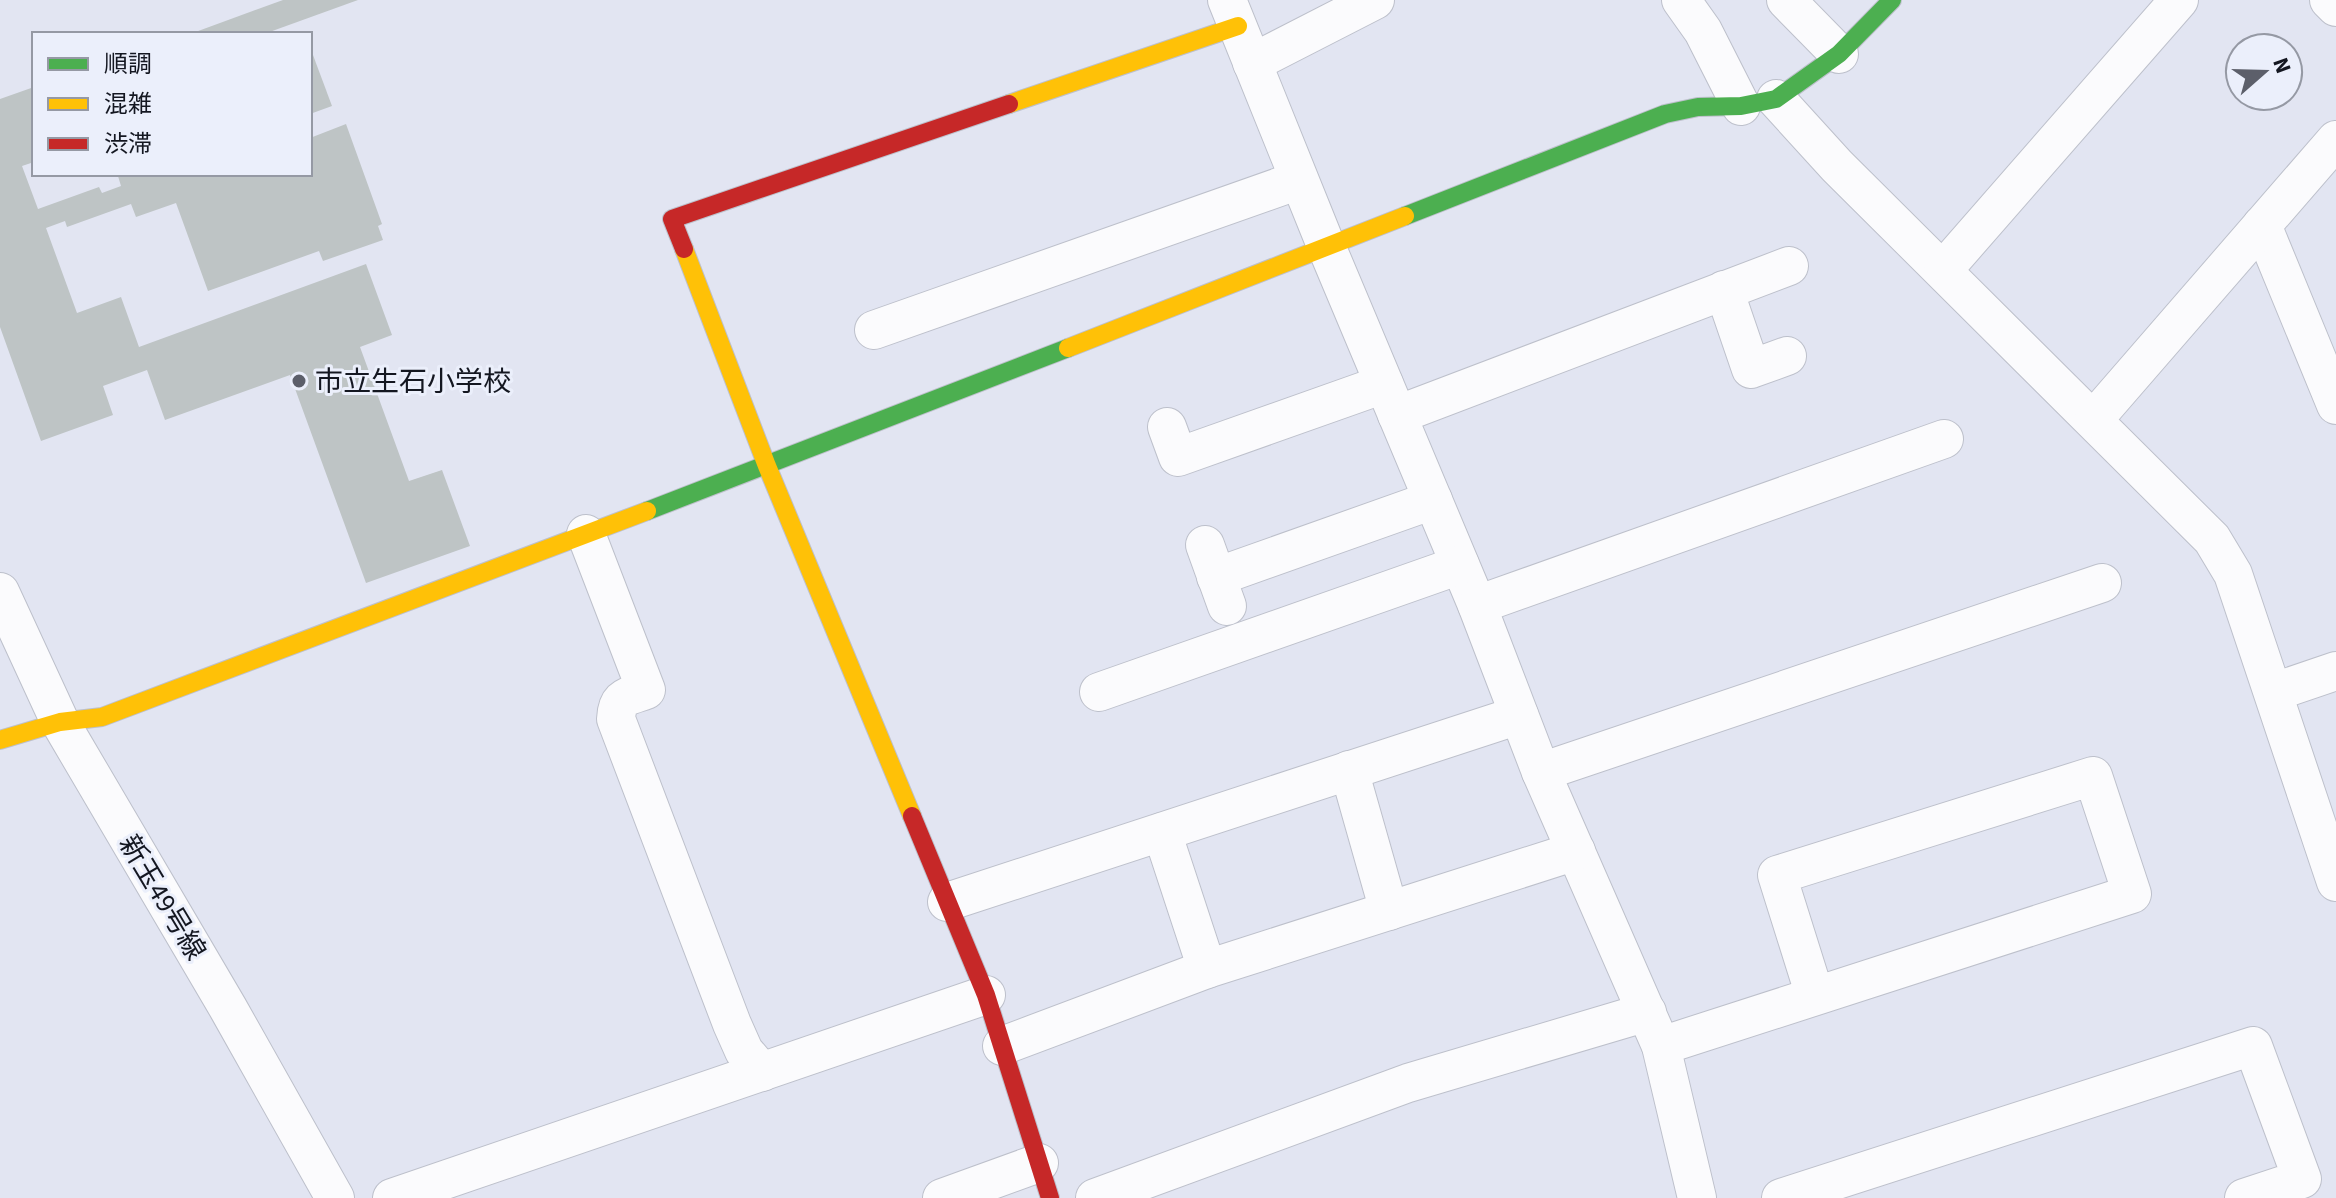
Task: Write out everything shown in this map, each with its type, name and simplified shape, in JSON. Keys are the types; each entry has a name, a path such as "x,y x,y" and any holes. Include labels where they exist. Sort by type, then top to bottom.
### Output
{"street":[{"path":"1252,63 1375,0"},
{"path":"1681,0 1758,102 1837,166 2212,539 2233,574 2336,882"},
{"path":"1786,0 1839,54"},
{"path":"0,740 60,722 102,717 767,466 1665,114 1698,107 1758,102 1839,54 1892,0"},
{"path":"1943,270 2179,0"},
{"path":"2329,0 2336,7"},
{"path":"942,1198 1044,1180 986,995 767,466 672,219 1232,13 1477,605 1541,772 1654,1029 1697,1198"},
{"path":"2094,419 2336,140"},
{"path":"874,330 1299,180"},
{"path":"2262,225 2336,405"},
{"path":"1167,427 1178,457 1390,400 1789,266"},
{"path":"1724,290 1751,369 1787,356"},
{"path":"1477,605 1944,439"},
{"path":"1216,576 1433,500"},
{"path":"586,534 646,690 623,698 617,706 616,719 684,851 732,1024 744,1051 762,1072"},
{"path":"1099,692 1460,565"},
{"path":"1541,772 2102,583"},
{"name":"新玉49号線","path":"0,592 60,722 335,1198"},
{"path":"2274,692 2336,671"},
{"path":"947,902 1519,715"},
{"path":"1349,770 1389,911"},
{"path":"1095,1198 1408,1083 1815,996 2132,894 2093,776 1777,875 1815,996"},
{"path":"1162,832 1207,969"},
{"path":"1002,1046 1207,969 1576,851"},
{"path":"392,1198 986,995"},
{"path":"1781,1198 2253,1046 2302,1179 2244,1198"}],"building":[{"path":"283,0 358,0 270,32 195,32"},
{"path":"312,52 332,106 312,113"},
{"path":"32,88 32,163 22,166 38,209 99,187 102,193 121,186 118,176 312,176 312,137 346,124 382,224 378,226 383,240 323,261 319,251 208,291 176,203 136,217 131,204 67,227 65,221 46,228 77,313 121,297 139,347 366,264 392,335 360,347 409,481 442,470 470,546 366,583 290,375 165,420 147,370 103,386 113,415 41,441 0,327 0,99"}],"traffic: fast":[{"path":"1405,216 1665,114 1698,107 1741,106 1776,99 1839,54 1892,0"},
{"path":"647,511 1068,348"}],"traffic: slow":[{"path":"1009,104 1238,26"},
{"path":"1068,348 1405,216"},
{"path":"684,249 767,466 912,816"},
{"path":"0,740 60,722 102,717 647,511"}],"traffic: jam":[{"path":"684,249 672,219 1009,104"},
{"path":"912,816 986,995 1050,1198"}],"place":[{"name":"市立生石小学校","path":"299,381"}]}
